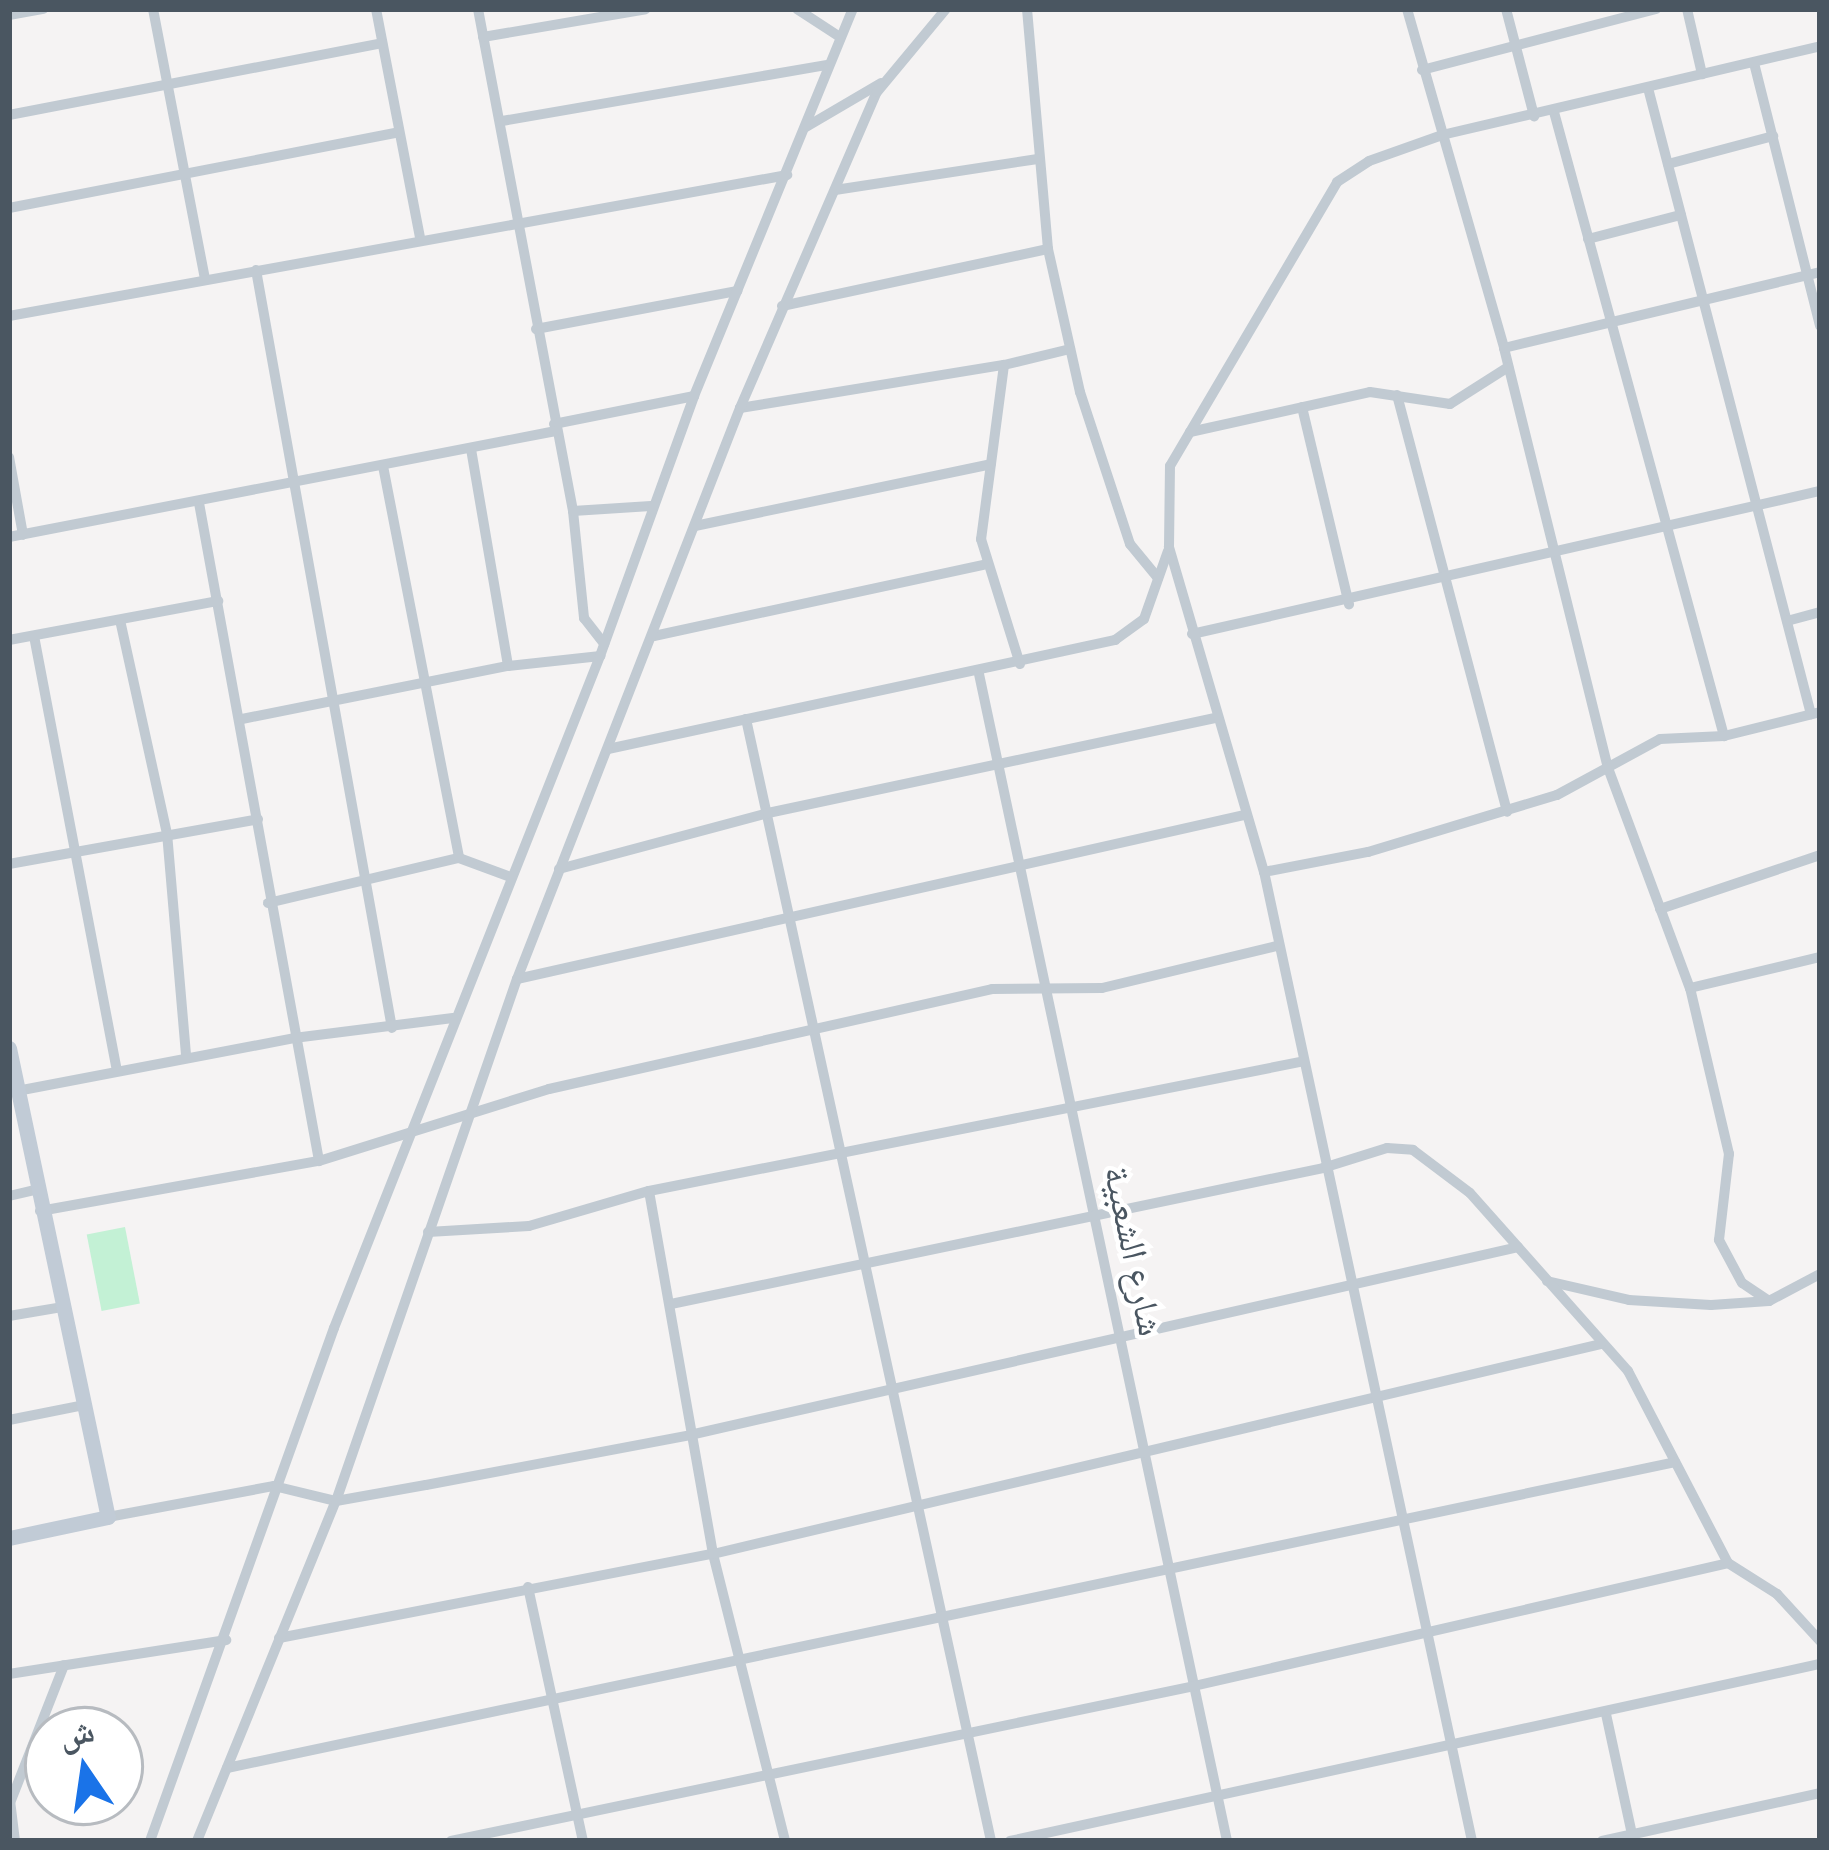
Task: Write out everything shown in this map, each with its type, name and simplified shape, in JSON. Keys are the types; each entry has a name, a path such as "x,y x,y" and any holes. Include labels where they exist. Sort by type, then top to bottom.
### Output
{"street":[{"path":"9,15 43,9"},
{"path":"153,9 206,280"},
{"path":"376,9 419,237"},
{"path":"478,9 502,121 514,224 573,511 584,618 602,650"},
{"path":"484,38 646,9"},
{"path":"797,9 840,37"},
{"path":"150,1841 226,1640 274,1486 453,1018 602,650 694,396 853,9"},
{"path":"197,1841 336,1502 517,980 740,408 885,81 946,9"},
{"path":"1027,9 1048,249 1070,349 1130,544 1158,578"},
{"path":"1407,9 1504,348 1608,768 1690,988 1729,1154 1719,1240 1742,1283 1769,1301"},
{"path":"1506,9 1534,116"},
{"path":"1422,70 1514,42 1656,9"},
{"path":"1687,9 1702,74"},
{"path":"9,115 382,43"},
{"path":"1472,1841 1300,1062 1264,872 1215,718 1169,547 1170,466 1337,182 1369,161 1442,135 1820,46"},
{"path":"1754,63 1814,274 1820,326"},
{"path":"502,121 827,65"},
{"path":"806,127 885,81"},
{"path":"1264,872 1507,812 1608,768 1660,739 1724,736 1816,713 1787,621 1648,88"},
{"path":"1554,112 1724,736"},
{"path":"9,208 399,132"},
{"path":"1668,164 1773,136"},
{"path":"835,190 1038,160"},
{"path":"9,316 419,237 787,175"},
{"path":"1588,239 1681,215"},
{"path":"782,306 1048,249"},
{"path":"256,270 392,1028"},
{"path":"1504,348 1814,274"},
{"path":"536,329 737,291"},
{"path":"740,408 1004,365 1070,349"},
{"path":"1004,365 983,565 1019,664"},
{"path":"1190,432 1370,392 1450,404 1508,368"},
{"path":"1396,395 1451,581 1507,812"},
{"path":"9,537 471,449 694,396"},
{"path":"1302,407 1348,604"},
{"path":"471,449 508,666"},
{"path":"9,457 23,535"},
{"path":"695,526 991,464"},
{"path":"383,466 459,857"},
{"path":"1192,634 1554,558 1820,491"},
{"path":"199,503 242,719 268,903 319,1161"},
{"path":"573,511 651,506"},
{"path":"608,749 979,674 1136,627 1169,547"},
{"path":"654,637 983,565"},
{"path":"9,640 218,602"},
{"path":"1787,621 1820,612"},
{"path":"120,620 167,833 186,1056"},
{"path":"34,636 71,854 117,1070"},
{"path":"242,719 602,650"},
{"name":"شارع الشعبية","path":"979,674 1227,1841"},
{"path":"559,869 768,813 1215,718"},
{"path":"746,719 991,1841"},
{"path":"517,980 790,912 1244,815"},
{"path":"9,864 258,819"},
{"path":"1660,909 1820,855"},
{"path":"268,903 459,857 508,875"},
{"path":"40,1210 319,1161 412,1126 470,1111 992,989 1102,988 1277,946"},
{"path":"1690,988 1820,957"},
{"path":"14,1082 453,1018"},
{"path":"9,1048 108,1517"},
{"path":"428,1232 529,1226 649,1191 1300,1062"},
{"path":"671,1304 1323,1168 1387,1148 1413,1150 1470,1193 1655,1414 1728,1563 1777,1594 1820,1641"},
{"path":"9,1196 36,1190"},
{"path":"649,1191 713,1554 743,1656 785,1841"},
{"path":"9,1538 274,1486 336,1502 690,1435 890,1384 1518,1247"},
{"path":"1544,1280 1629,1300 1769,1301 1820,1274"},
{"path":"9,1316 63,1306"},
{"path":"279,1638 713,1554 916,1502 1375,1403 1601,1344"},
{"path":"9,1420 84,1406"},
{"path":"227,1768 1675,1462"},
{"path":"451,1841 1194,1686 1728,1563"},
{"path":"528,1587 583,1841"},
{"path":"9,1674 226,1640"},
{"path":"1010,1841 1820,1664"},
{"path":"15,1841 10,1803 64,1665"},
{"path":"1606,1714 1633,1838"},
{"path":"1602,1841 1633,1838 1820,1792"}],"green space":[{"path":"125,1227 140,1304 102,1311 87,1234"}]}
